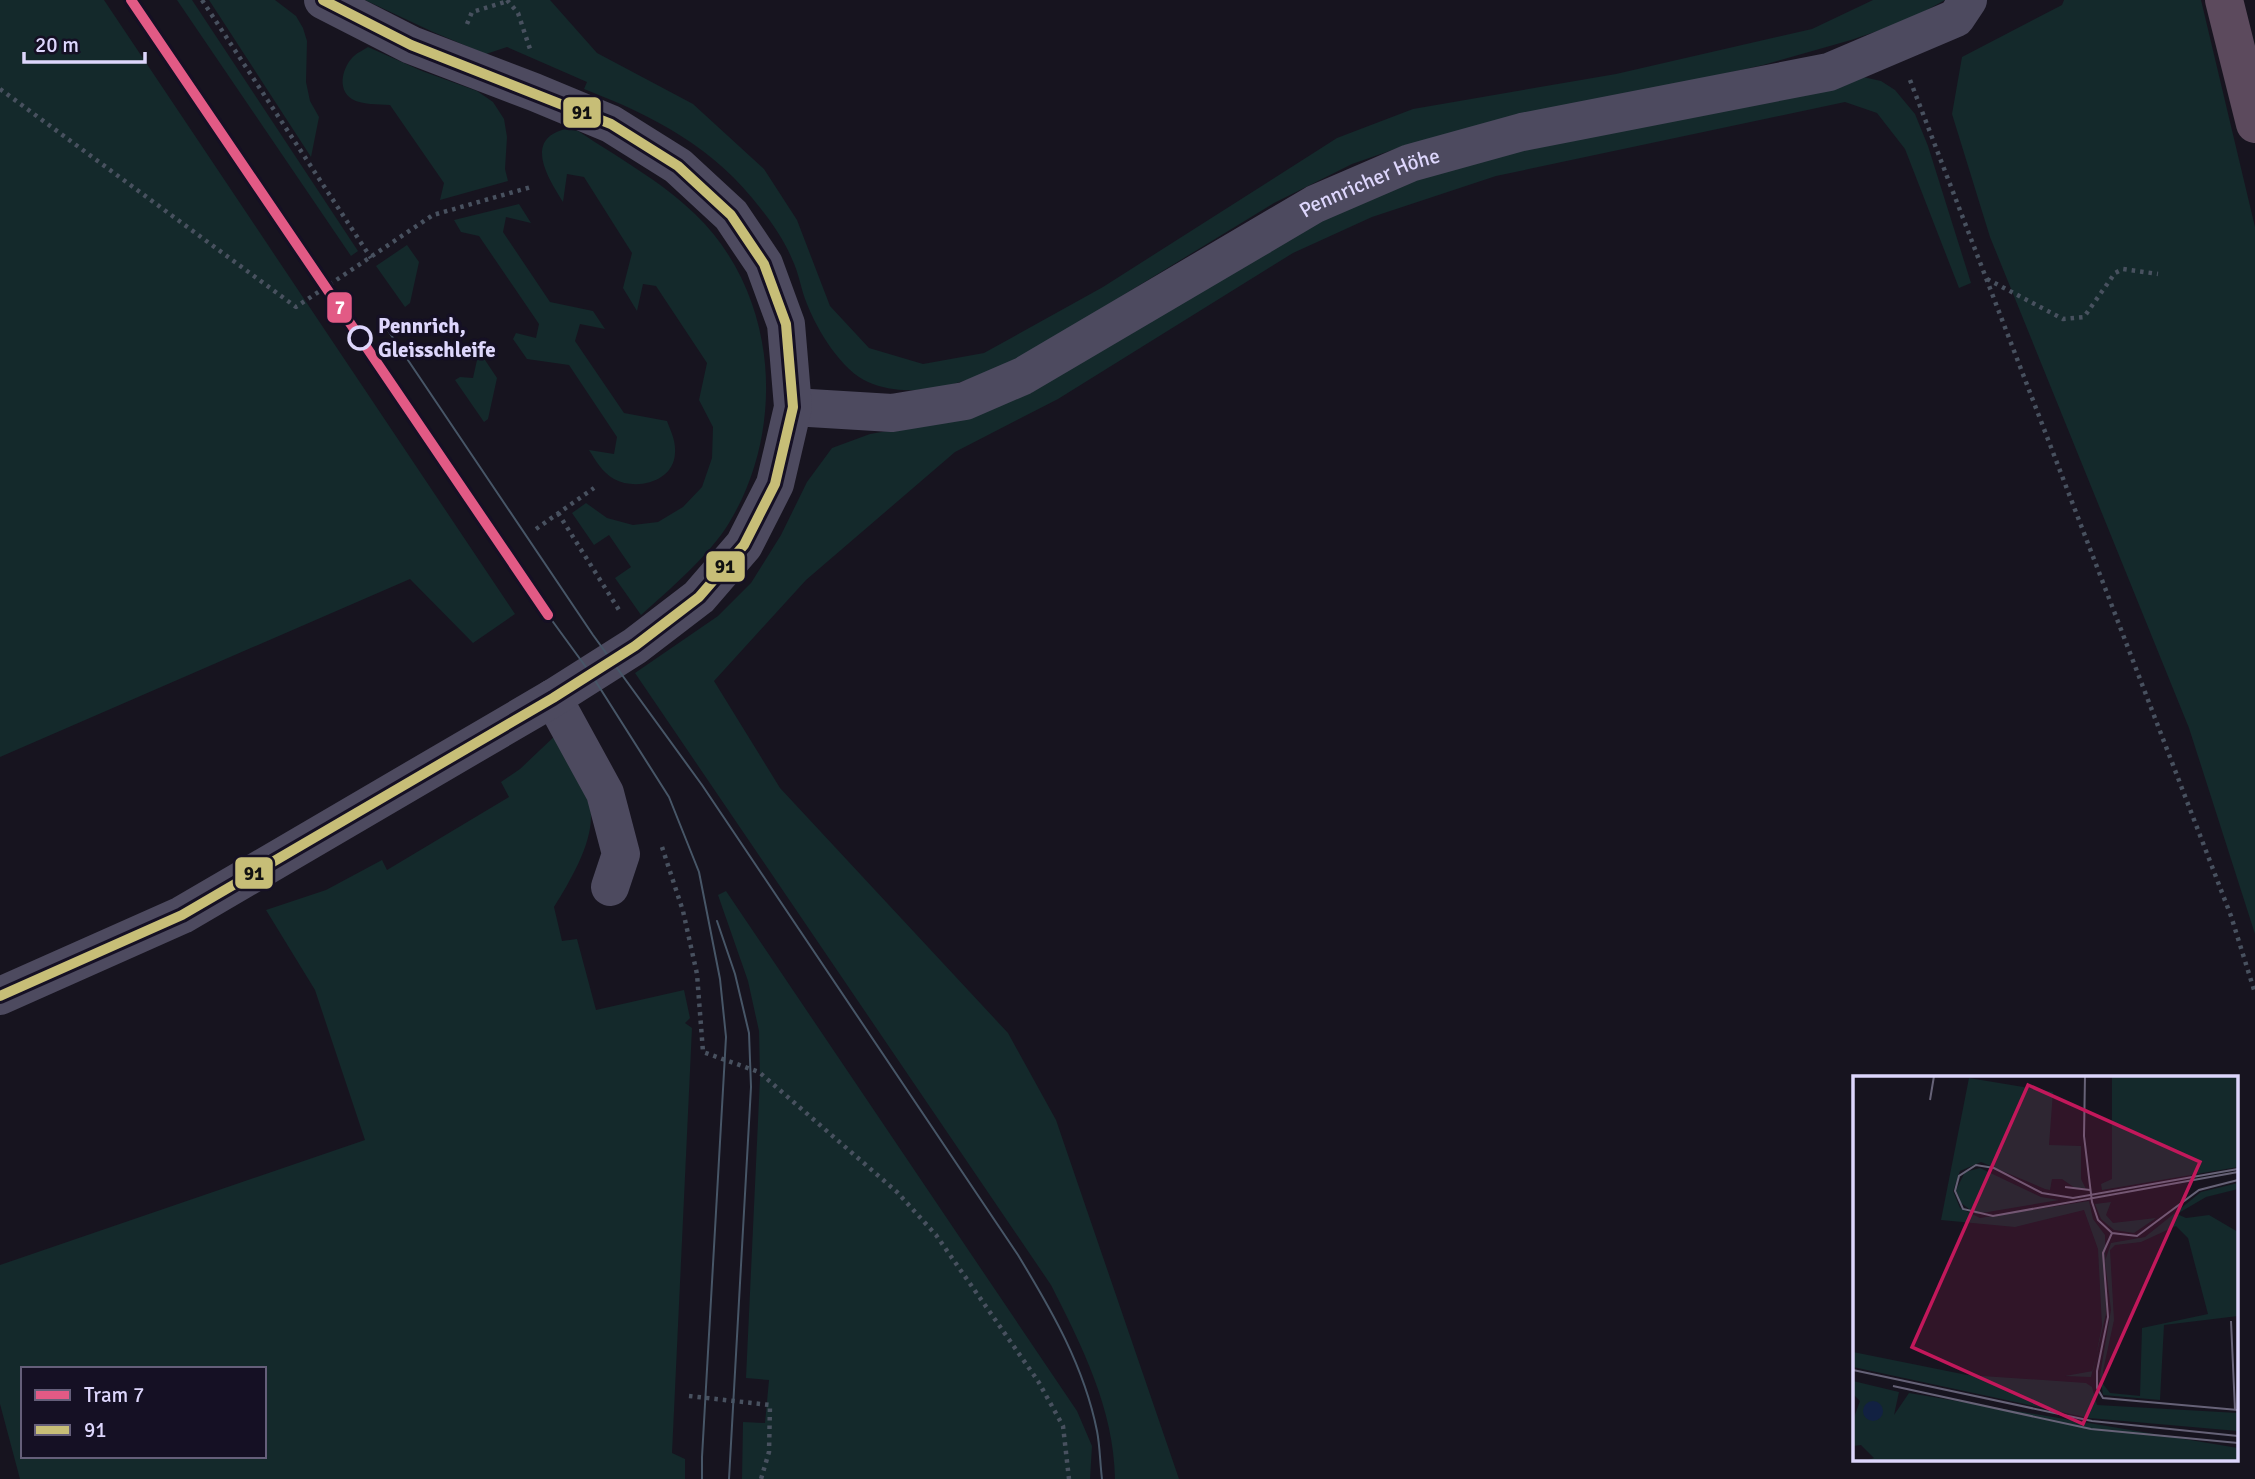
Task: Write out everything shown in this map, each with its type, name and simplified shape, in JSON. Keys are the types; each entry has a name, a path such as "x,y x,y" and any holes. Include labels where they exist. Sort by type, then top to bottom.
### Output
{"highway":[{"path":"2224,0 2255,124"}],"street":[{"path":"0,996 182,915 553,698 635,646 699,597 744,545 775,484 793,407 786,324 764,264 731,215 678,166 611,124 411,45 323,0"},
{"name":"Pennricher Höhe","path":"793,407 892,413 965,401 1023,376 1315,204 1410,163 1522,132 1829,72 1956,18 1968,0"},
{"path":"553,698 605,793 621,854 610,887"}],"path":[{"path":"202,0 371,258"},
{"path":"1896,43 2226,903 2255,993"},
{"path":"0,89 296,307 433,215 531,187"},
{"path":"1986,279 2063,320 2084,317 2115,272 2123,269 2158,274"},
{"path":"536,529 594,488"},
{"path":"558,513 623,616"},
{"path":"661,841 683,911 697,974 703,1052 759,1072 897,1192 936,1235 1044,1392 1063,1426 1069,1479"},
{"path":"689,1396 769,1405 769,1452 761,1479"}],"green space":[{"path":"0,0 104,0 515,614 473,643 410,579 0,757"},
{"path":"177,0 192,0 358,251 351,256"},
{"path":"209,0 275,0 296,16 307,41 306,82 310,101 319,117 311,157"},
{"path":"365,0 550,0 597,53 693,104 764,169 797,220 830,306 869,348 923,364 984,353 1103,287 1337,138 1413,109 1616,74 1812,29 1873,0 1945,0 1907,21 1763,65 1398,148 1352,164 1274,203 1012,363 941,387 904,390 885,388 868,382 858,377 840,359 811,314 794,264 774,227 743,187 703,151 659,123 584,89 587,82 507,47 486,54"},
{"path":"2064,0 2201,0 2255,227 2255,934 2189,728 1990,237 1952,114 1962,57 2062,5"},
{"path":"368,47 477,91 493,102 504,119 507,137 505,169 508,181 440,200 444,183 390,105 356,101 347,95 344,89 344,71 350,60"},
{"path":"1863,77 1881,81 1895,90 1915,114 1928,146 1971,283 1959,288 1905,149 1877,113 1845,102 1496,176 1372,217 1293,253 1058,399 955,452 806,580 714,681 780,788 1008,1033 1056,1120 1179,1479 1115,1479 1109,1428 1102,1403 1085,1355 1051,1285 635,673 718,616 751,583 781,535 807,482 832,448 870,434 939,422 1278,237 1391,187 1494,157"},
{"path":"566,129 578,131 668,191 695,214 723,246 743,283 758,322 765,362 766,404 760,445 748,485 729,523 711,548 641,615 615,578 631,567 609,535 594,545 572,513 586,503 607,518 633,525 658,522 683,507 702,487 712,458 713,427 699,400 707,363 656,286 643,284 637,311 623,288 632,253 584,177 567,174 563,202 546,171 542,150 545,141 553,134"},
{"path":"519,204 531,223 506,217 503,232 550,302 593,311 605,329 580,324 575,341 624,413 667,421 675,453 673,463 661,477 643,484 633,484 623,483 606,473 589,450 614,454 617,437 569,365 527,359 513,339 516,333 536,338 539,324 479,236 461,232 454,220"},
{"path":"407,245 419,262 410,303 405,307 376,266"},
{"path":"479,351 497,378 488,419 484,422 455,380 460,377 473,378"},
{"path":"559,732 584,785 591,817 583,852 554,907 562,941 577,939 596,1010 684,990 690,1018 685,1023 692,1028 672,1453 685,1459 685,1479 20,1479 0,1404 0,1265 365,1140 315,990 266,910 326,890 382,860 387,870 509,797 501,782 520,769"},
{"path":"726,891 1077,1411 1092,1446 1090,1479 742,1479 743,1422 765,1423 769,1380 746,1378 760,1078 759,1031 748,981 718,895"}],"tram line":[{"name":"7","path":"131,0 548,615"},
{"path":"383,323 593,635 702,785 1018,1255 1055,1318 1084,1384 1097,1431 1102,1479"},
{"path":"548,615 591,674 669,797 699,872 720,979 726,1037 702,1479"},
{"path":"717,921 735,974 749,1033 751,1087 729,1479"}],"transit line":[{"name":"91","path":"0,996 182,915 553,698 635,646 699,597 744,545 775,484 793,407 786,324 764,264 731,215 678,166 611,124 411,45 323,0"}],"place":[{"name":"Pennrich, Gleisschleife","path":"360,338"}]}
